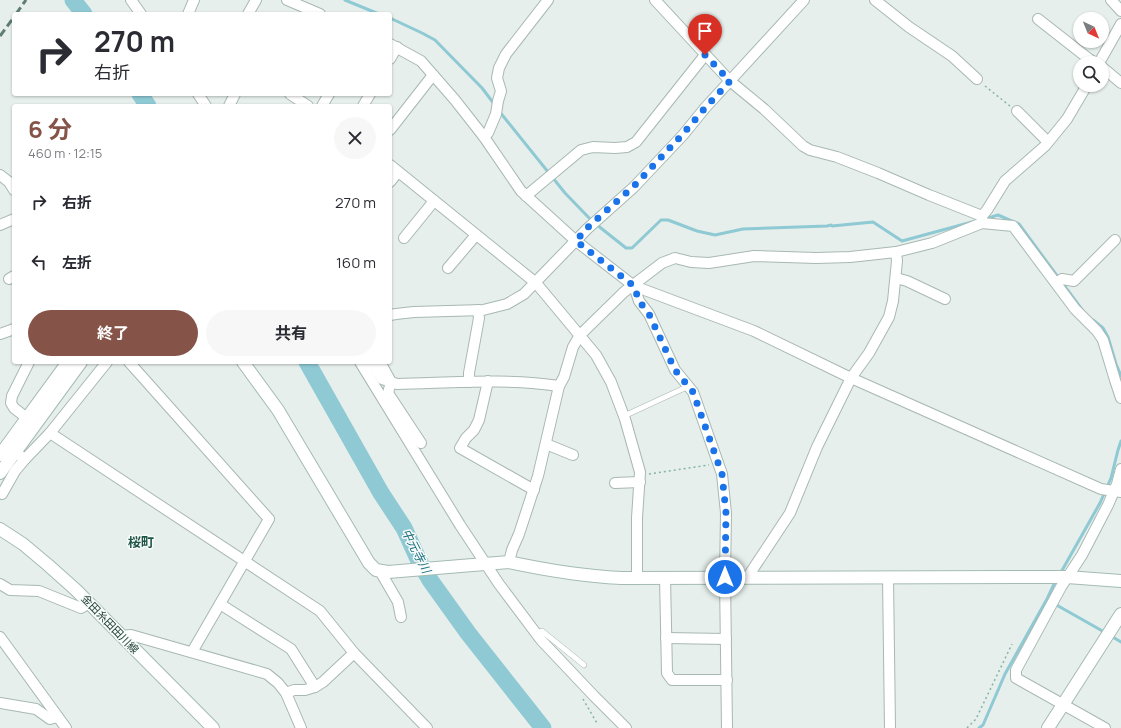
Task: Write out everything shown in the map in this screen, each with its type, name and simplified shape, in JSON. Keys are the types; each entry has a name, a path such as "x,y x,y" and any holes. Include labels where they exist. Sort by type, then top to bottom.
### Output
{"street":[{"path":"130,0 139,12"},
{"path":"189,12 194,0"},
{"path":"249,12 256,0"},
{"path":"287,0 297,10 308,12"},
{"path":"484,137 488,133 496,114 501,91 497,78 499,68 506,54 548,0"},
{"path":"655,0 730,81 764,109 803,146 810,150 837,157 878,173 982,220 1013,226 1075,309 1097,331 1103,340 1118,379 1121,398"},
{"path":"392,316 414,312 483,310 507,304 524,294 587,228 634,186 804,0"},
{"path":"875,0 909,27 952,56 977,79"},
{"path":"1111,0 1121,11"},
{"path":"1038,19 1085,56"},
{"path":"1103,56 1121,24"},
{"path":"393,46 421,61 455,100 484,137 526,196 576,241 634,286 754,331 850,378 1100,489 1118,492"},
{"path":"526,196 581,150 593,147 627,147 636,142 705,55"},
{"path":"1109,73 1121,83"},
{"path":"392,127 433,75"},
{"path":"509,562 534,490 546,444 558,386 564,377 573,347 580,335 624,292 634,286 662,262 675,258 691,262 709,263 754,256 822,258 850,257 896,252 932,243 982,220 1005,181 1048,142 1067,119 1083,92"},
{"path":"293,96 305,104"},
{"path":"1017,111 1048,142"},
{"path":"392,167 536,283 596,355 607,376 624,416 640,472 637,518 638,578"},
{"path":"392,180 398,172"},
{"path":"0,175 9,182 12,187"},
{"path":"404,238 434,201"},
{"path":"0,225 12,220"},
{"path":"448,268 476,234"},
{"path":"1056,283 1062,279 1074,281 1115,240"},
{"path":"747,578 790,513 817,447 850,378 869,353 889,317 893,302 896,278 896,252"},
{"path":"896,278 907,281 945,299"},
{"path":"634,286 639,301 649,314 675,370 693,392 722,474 726,513 725,577 727,728"},
{"path":"469,382 469,373 479,318 478,310"},
{"path":"0,334 12,330"},
{"path":"28,364 12,396 12,403 14,408 31,421"},
{"path":"2,494 15,471 31,421 67,364"},
{"path":"0,455 79,364"},
{"path":"0,474 20,456 50,433 105,364"},
{"path":"131,364 270,519 192,652"},
{"path":"244,364 278,410 369,563 376,570 384,571 509,562 600,577 1067,577 1121,581"},
{"path":"361,364 482,564 541,640 626,728"},
{"path":"372,364 382,380 397,384 488,381 540,383 558,386"},
{"path":"381,364 391,382 388,393 421,443"},
{"path":"488,381 479,420 474,430 466,438 460,448 534,490"},
{"path":"50,433 320,611 354,653 427,728"},
{"path":"546,444 573,455"},
{"path":"1105,728 1016,678 1016,670 1067,577 1082,555 1108,506 1118,492 1121,469"},
{"path":"615,482 640,478"},
{"name":"金田糸田田川線","path":"0,529 23,544 48,564 76,590 213,728"},
{"path":"384,571 398,602 401,617"},
{"path":"665,577 666,673 672,680 727,680"},
{"path":"888,577 890,728"},
{"path":"0,584 10,590 39,591 81,608 89,603"},
{"path":"220,604 291,649 315,687"},
{"path":"1048,728 1121,614"},
{"path":"121,636 131,635 268,674 286,693 301,728"},
{"path":"0,637 66,728"},
{"path":"666,638 726,639"},
{"path":"286,693 294,690 305,690 315,687 323,682 354,653"},
{"path":"0,703 36,709 50,719 58,717"}],"lane":[{"path":"624,416 688,386"},
{"path":"536,633 542,631 584,665"}],"path":[{"path":"977,79 1002,101 1017,111"},
{"path":"640,478 719,464"},
{"path":"967,728 976,719 1012,644"},
{"path":"582,698 598,725"}],"waterway":[{"name":"中元寺川","path":"73,0 82,12"},
{"path":"345,0 374,12"},
{"path":"392,19 435,40 482,88 495,105"},
{"name":"中元寺川","path":"141,96 147,104"},
{"path":"499,111 565,193 592,221 626,248 632,248 661,220 668,220 697,231 715,235 743,229 832,226 873,222 902,241 972,222"},
{"path":"985,219 998,215 1019,224 1083,311"},
{"path":"1093,320 1103,328 1108,337 1121,376"},
{"name":"中元寺川","path":"308,364 381,493 404,528 419,561 430,580 468,633 543,728"},
{"path":"1060,574 1100,503 1111,478 1121,441"},
{"path":"979,728 983,725 1005,674 1056,580"},
{"path":"1053,603 1106,633"},
{"path":"1111,636 1121,642"}],"railway":[{"path":"17,12 26,0"},
{"path":"0,36 12,20"}],"district":[{"name":"桜町","path":"141,542"}],"route":[{"path":"705,55 730,81 634,186 587,228 576,241 634,286 639,301 649,314 675,370 693,392 722,474 726,513 725,577"}]}
